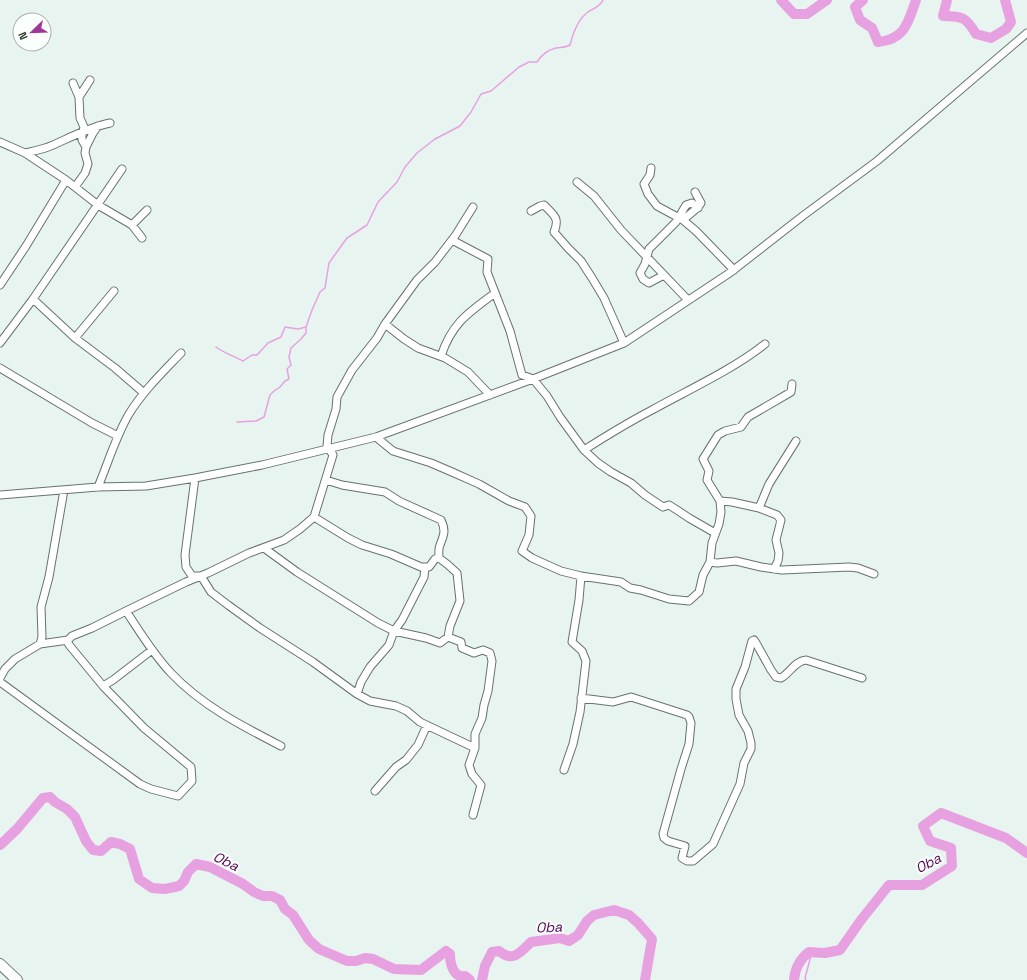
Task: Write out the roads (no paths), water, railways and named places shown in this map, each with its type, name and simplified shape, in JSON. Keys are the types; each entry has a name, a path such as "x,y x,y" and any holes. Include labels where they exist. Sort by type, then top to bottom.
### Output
{"highway":[{"path":"1,967 17,980"}],"street":[{"path":"0,495 98,487 146,486 262,465 330,449 376,437 533,379 624,343 734,270 804,215 877,161 1027,33"},
{"path":"80,98 90,80"},
{"path":"73,83 80,98 80,118 84,127 82,140 86,146"},
{"path":"26,153 52,146 98,126 110,123"},
{"path":"75,187 88,164 85,153 86,146 98,126"},
{"path":"0,142 26,153 66,180 98,205 132,225 142,238"},
{"path":"651,168 650,175 644,184 648,194 657,206 681,219 696,231 734,270"},
{"path":"0,343 33,299 122,169"},
{"path":"0,285 26,246 66,180"},
{"path":"577,182 594,196 621,230 688,300"},
{"path":"664,275 649,283 643,279 640,273 649,249 676,222 698,208 701,203 696,192"},
{"path":"531,212 544,205 556,218 558,224 554,232 580,261 596,285 604,298 624,343"},
{"path":"0,678 5,669 15,660 40,644 68,640 72,636 92,628 126,610 249,553 284,540 314,517 333,455 327,446 328,435 336,409 337,397 352,370 377,338 385,324 417,280 435,262 452,240 473,207"},
{"path":"132,225 147,210"},
{"path":"452,240 488,259 487,272 510,331 522,375 533,379 547,396 584,450 598,463 631,483 645,496 663,507 669,505 716,533"},
{"path":"75,338 114,291"},
{"path":"441,356 446,342 458,323 477,306 495,293"},
{"path":"33,299 75,338 144,392"},
{"path":"385,324 418,348 441,356 468,372 490,395"},
{"path":"584,450 652,410 715,376 765,344"},
{"path":"98,487 118,436 129,414 144,392 181,353"},
{"path":"0,368 92,423 118,436"},
{"path":"376,437 393,451 431,463 479,484 509,501 525,507 531,516 529,535 522,551 532,558 561,571 581,576 621,582 630,588 669,599 689,601 699,592 703,575 710,562 712,543 721,512 720,501 707,480 709,471 703,460 708,449 718,435 741,427 748,417 791,392 792,384"},
{"path":"759,508 769,484 796,442"},
{"path":"195,478 185,554 186,567 189,572 192,576 201,576"},
{"path":"326,480 342,485 385,492 399,501 441,520 444,526 445,534 439,546 439,558"},
{"path":"40,644 42,637 41,606 49,577 64,490"},
{"path":"720,501 759,508 777,515 781,520 776,540 779,553 778,561 774,569"},
{"path":"314,517 362,545 391,554 421,567 429,567 435,559 439,558"},
{"path":"264,548 297,572 378,624 394,631 426,638 440,643 448,637 450,626 460,602 457,573 439,558"},
{"path":"710,562 717,563 736,561 782,570 849,567 858,568 874,574"},
{"path":"357,694 360,682 376,658 389,645 394,631 402,620 424,577 425,567"},
{"path":"201,576 211,592 228,605 260,628 314,662 357,694 370,701 396,706 408,711 420,722 475,748"},
{"path":"564,770 573,744 586,661 582,651 572,642 579,600 581,576"},
{"path":"126,610 152,650 172,674 195,694 235,723 281,746"},
{"path":"448,637 461,642 462,648 474,653 483,650 490,653 492,661 491,676 482,718 475,734 475,748 470,765 472,774 481,785 473,815"},
{"path":"0,682 123,774 151,789 178,796 192,781 191,767 144,728 103,686 70,646 68,640"},
{"path":"581,698 613,702 631,697 689,717 691,723 689,744 681,768 664,838 668,841 685,846 682,858 691,862 696,860 713,844 740,784 744,763 751,749 752,743 739,715 736,699 736,688 745,667 752,641 754,640 776,677 781,678 787,675 801,661 806,660 862,678"},
{"path":"103,686 152,650"},
{"path":"375,791 396,767 406,760 418,745 427,725"}],"waterway":[{"path":"237,422 256,421 264,417 270,395 289,379 287,369 291,365 289,357 291,348 306,333 306,327 312,310 320,292 325,288 329,263 347,238 367,225 378,202 397,182 405,167 417,153 435,139 460,126 471,112 481,94 491,91 519,67 529,62 537,62 547,51 570,45 574,31 581,18 599,6 603,0"},
{"path":"781,0 794,14 807,14 827,0"},
{"path":"863,0 855,7 860,20 872,28 878,42 887,40 900,33 908,23 916,0"},
{"path":"947,0 943,16 959,17 966,21 976,34 991,38 1006,29 1011,22 1005,0"},
{"path":"216,347 243,361 252,355 257,355 268,343 281,337 285,327 298,329 306,327"},
{"name":"Oba","path":"0,845 17,829 43,798 50,797 55,802 67,809 75,817 86,841 93,850 101,851 111,842 120,844 130,849 139,879 152,888 165,889 179,886 184,881 188,872 196,864 210,867 243,884 254,892 263,896 272,896 280,900 285,909 293,915 309,940 319,949 347,961 356,961 365,958 373,959 394,969 421,970 446,951 450,954 455,972 458,975 465,976 470,980"},
{"name":"Oba","path":"794,980 798,964 809,952 825,953 840,950 861,920 889,885 922,885 952,866 951,848 930,841 923,826 941,813 1006,838 1027,853"},
{"name":"Oba","path":"482,980 485,966 492,952 499,951 508,956 513,956 531,942 560,938 569,941 578,935 587,921 594,915 614,910 629,915 652,939 645,980"},
{"path":"806,980 805,978 812,952"}]}
